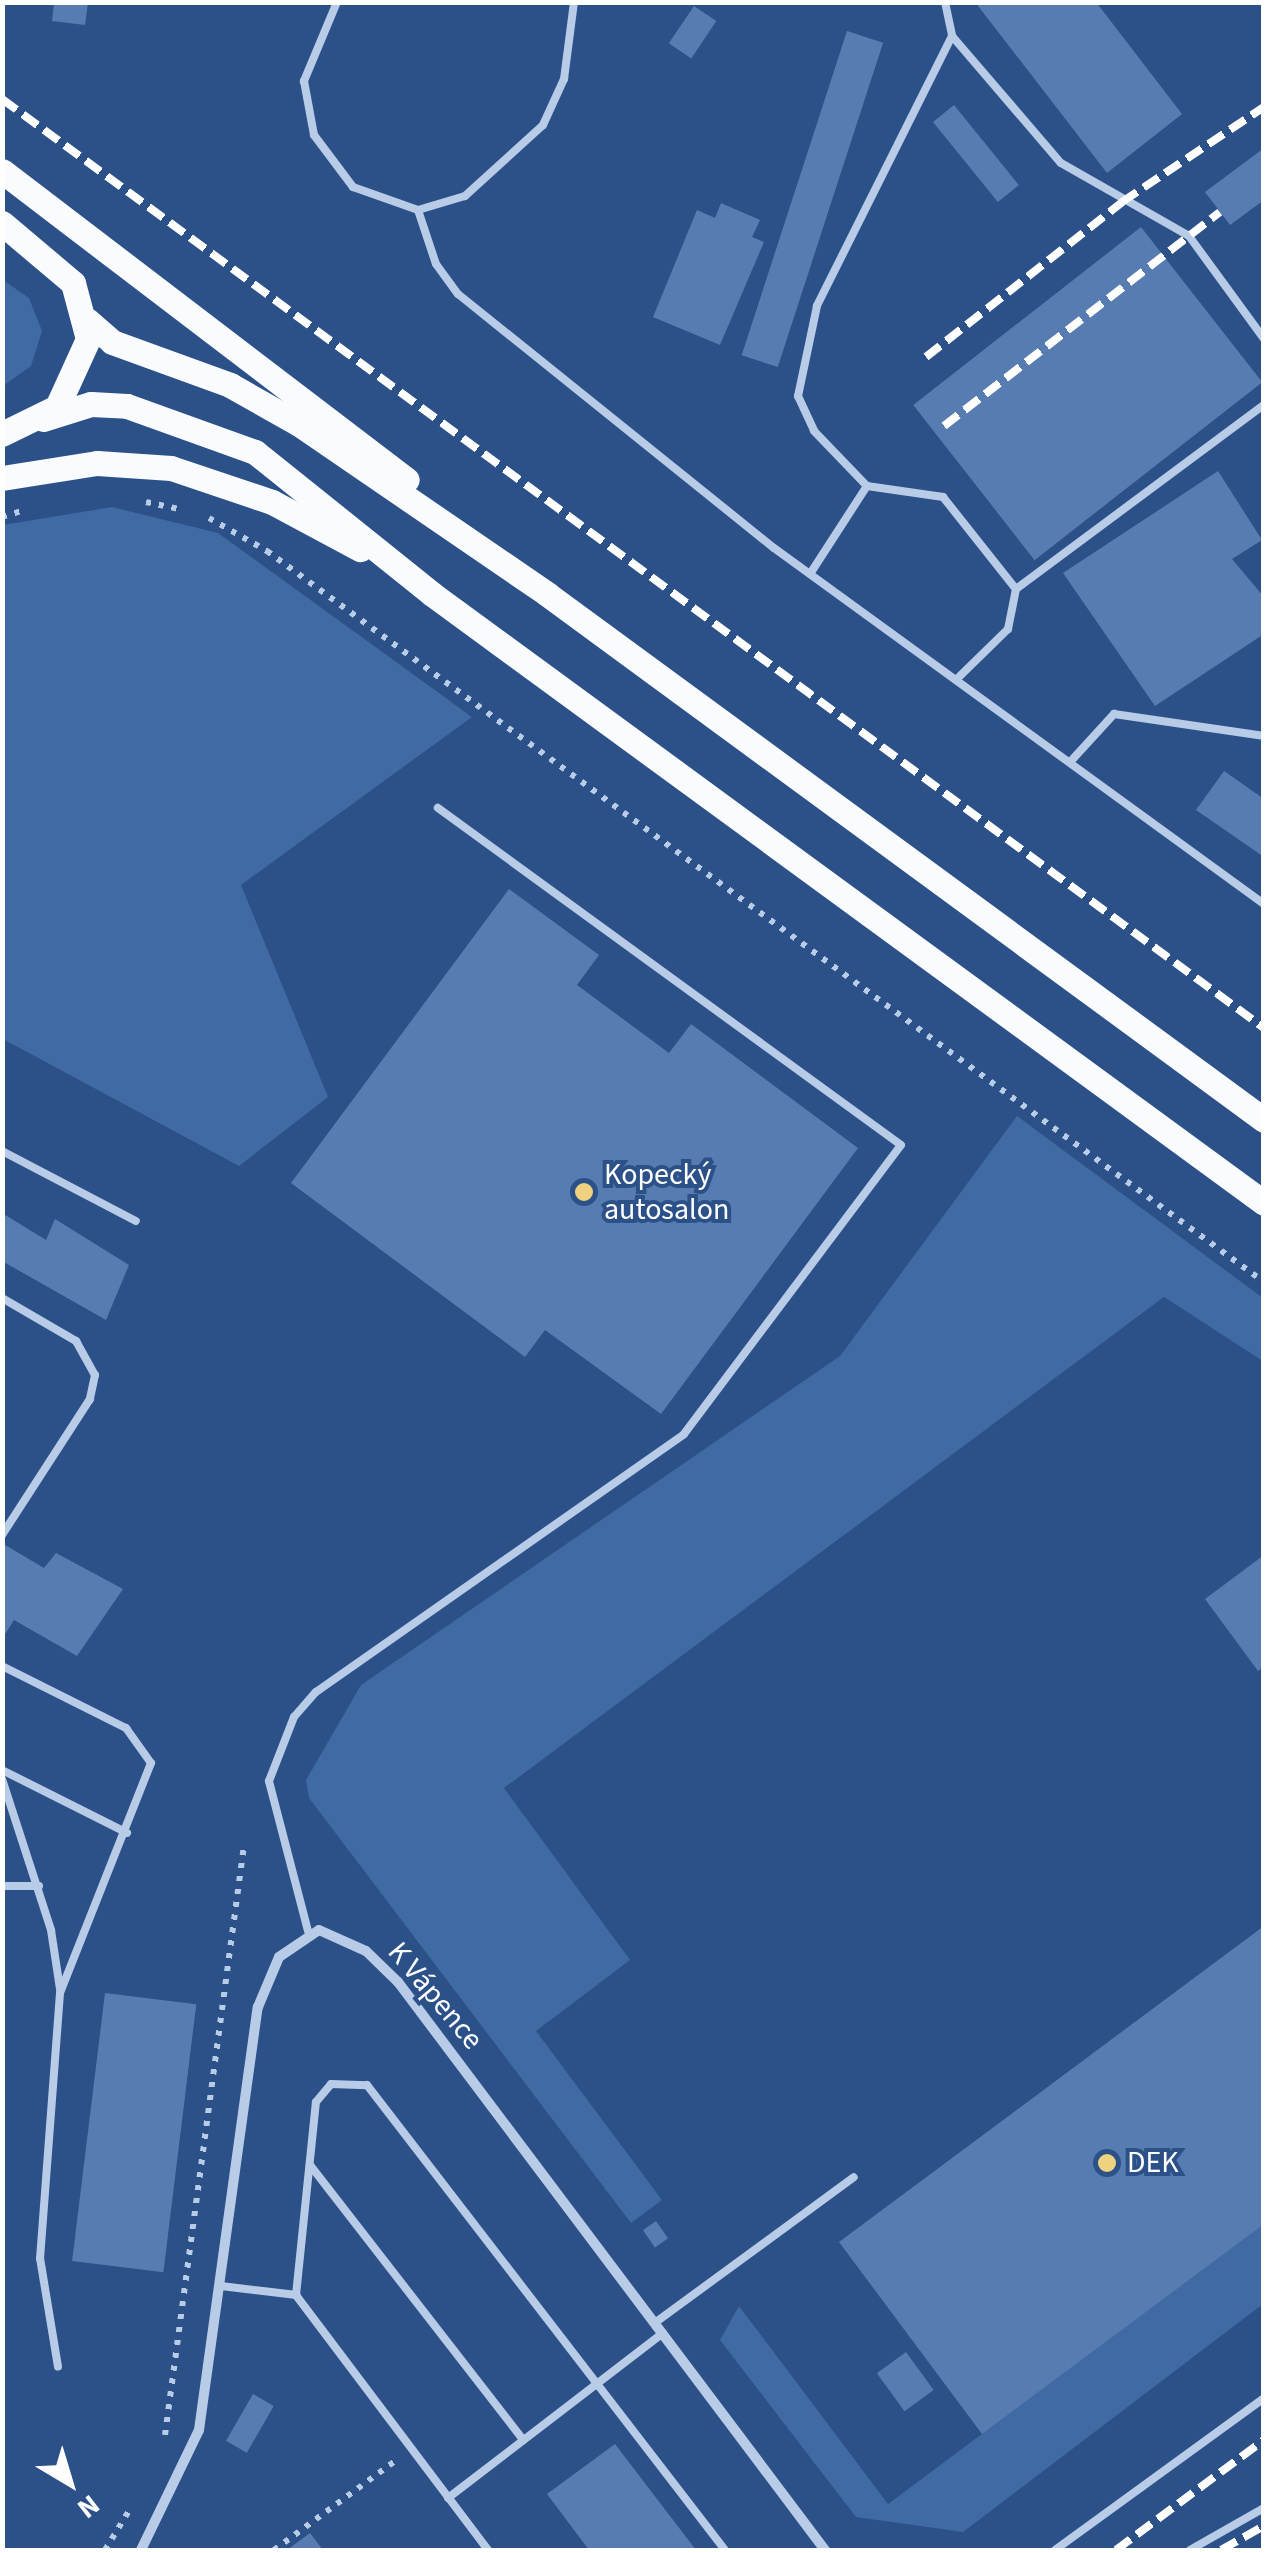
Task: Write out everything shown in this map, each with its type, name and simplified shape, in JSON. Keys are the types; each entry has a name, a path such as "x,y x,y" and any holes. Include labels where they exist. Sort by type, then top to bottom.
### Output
{"main road":[{"path":"2,171 257,359 547,594"},
{"path":"2,223 74,283 86,320 79,376 43,419"},
{"path":"2,236 30,244"},
{"path":"86,320 112,342 273,408 547,594 1264,1120"},
{"path":"2,434 91,404 127,406 232,440 295,479 432,594 1264,1203"},
{"path":"2,478 98,462 217,480 305,518 432,594"}],"street":[{"path":"141,2550 199,2430 258,2007 279,1956 308,1932"},
{"name":"K Vápence","path":"308,1932 342,1935 398,1982 825,2550"}],"lane":[{"path":"337,2 304,81 314,136 354,186 418,210 465,196 542,125 564,79 574,2"},
{"path":"945,2 952,36 1061,163 1189,236 1264,340"},
{"path":"952,36 817,306 798,396 814,431 866,486 944,497 1016,589"},
{"path":"418,210 436,264 458,294 810,574 1264,904"},
{"path":"956,679 1008,629 1016,589 1264,405"},
{"path":"810,574 866,486"},
{"path":"1071,761 1114,714 1264,736"},
{"path":"308,1932 269,1781 294,1717 316,1692 684,1434 901,1145 438,808"},
{"path":"2,1152 136,1221"},
{"path":"2,1298 76,1342 95,1375 90,1399 2,1535"},
{"path":"2,1666 147,1745 149,1779 60,1993"},
{"path":"2,1770 126,1834"},
{"path":"2,1779 39,1886 60,1993 40,2239 58,2367"},
{"path":"2,1886 39,1886"},
{"path":"488,2550 296,2295 321,2091 343,2080 367,2085 726,2550"},
{"path":"310,2165 523,2440"},
{"path":"448,2498 854,2177"},
{"path":"221,2286 296,2295"},
{"path":"1055,2550 1264,2398"},
{"path":"1190,2550 1264,2508"}],"path":[{"path":"134,500 206,516 267,551 1264,1282"},
{"path":"2,517 45,506"},
{"path":"162,2444 244,1845"},
{"path":"274,2550 412,2448"},
{"path":"105,2550 136,2499"}],"shaded area":[{"path":"3,280 29,298 42,331 31,366 3,386"},
{"path":"112,507 218,533 472,717 241,885 328,1097 239,1166 3,1039 3,525"},
{"path":"1017,1116 1263,1298 1263,1361 1164,1297 504,1788 630,1960 536,2031 662,2200 631,2223 309,1798 306,1780 361,1685 840,1356"},
{"path":"1263,2224 1263,2304 963,2532 856,2517 720,2340 739,2306 888,2504"}],"building":[{"path":"975,2 1096,2 1182,114 1107,173"},
{"path":"54,3 88,3 85,25 52,21"},
{"path":"694,6 716,21 691,58 669,43"},
{"path":"847,31 883,43 778,367 742,355"},
{"path":"954,105 1019,185 998,202 933,122"},
{"path":"1264,148 1264,200 1230,225 1205,192"},
{"path":"721,203 760,220 752,237 764,242 720,345 653,317 697,210 715,218"},
{"path":"1141,227 1262,382 1035,560 913,405"},
{"path":"1218,471 1262,540 1232,559 1264,597 1264,634 1155,706 1063,573"},
{"path":"1224,771 1264,799 1264,857 1196,810"},
{"path":"509,889 599,955 577,985 669,1053 691,1024 858,1148 661,1414 545,1330 525,1357 291,1183"},
{"path":"2,1213 46,1240 55,1219 129,1265 106,1320 2,1261"},
{"path":"5,1545 44,1568 56,1553 123,1589 77,1656 14,1620 2,1639"},
{"path":"1264,1555 1264,1667 1258,1671 1205,1599"},
{"path":"1264,1926 1264,2224 982,2434 839,2242"},
{"path":"105,1993 196,2004 163,2272 72,2261"},
{"path":"656,2221 668,2238 655,2247 643,2230"},
{"path":"906,2352 934,2390 905,2411 877,2373"},
{"path":"253,2394 274,2406 247,2453 226,2441"},
{"path":"615,2444 696,2550 589,2550 547,2494"},
{"path":"310,2533 323,2550 287,2550"}],"railway":[{"path":"2,99 1264,1028"},
{"path":"926,357 1122,202 1264,107"},
{"path":"944,426 1220,212"},
{"path":"1116,2550 1264,2440"},
{"path":"1221,2550 1264,2526"}],"place":[{"name":"Kopecký autosalon","path":"584,1192"},
{"name":"DEK","path":"1107,2163"}]}
